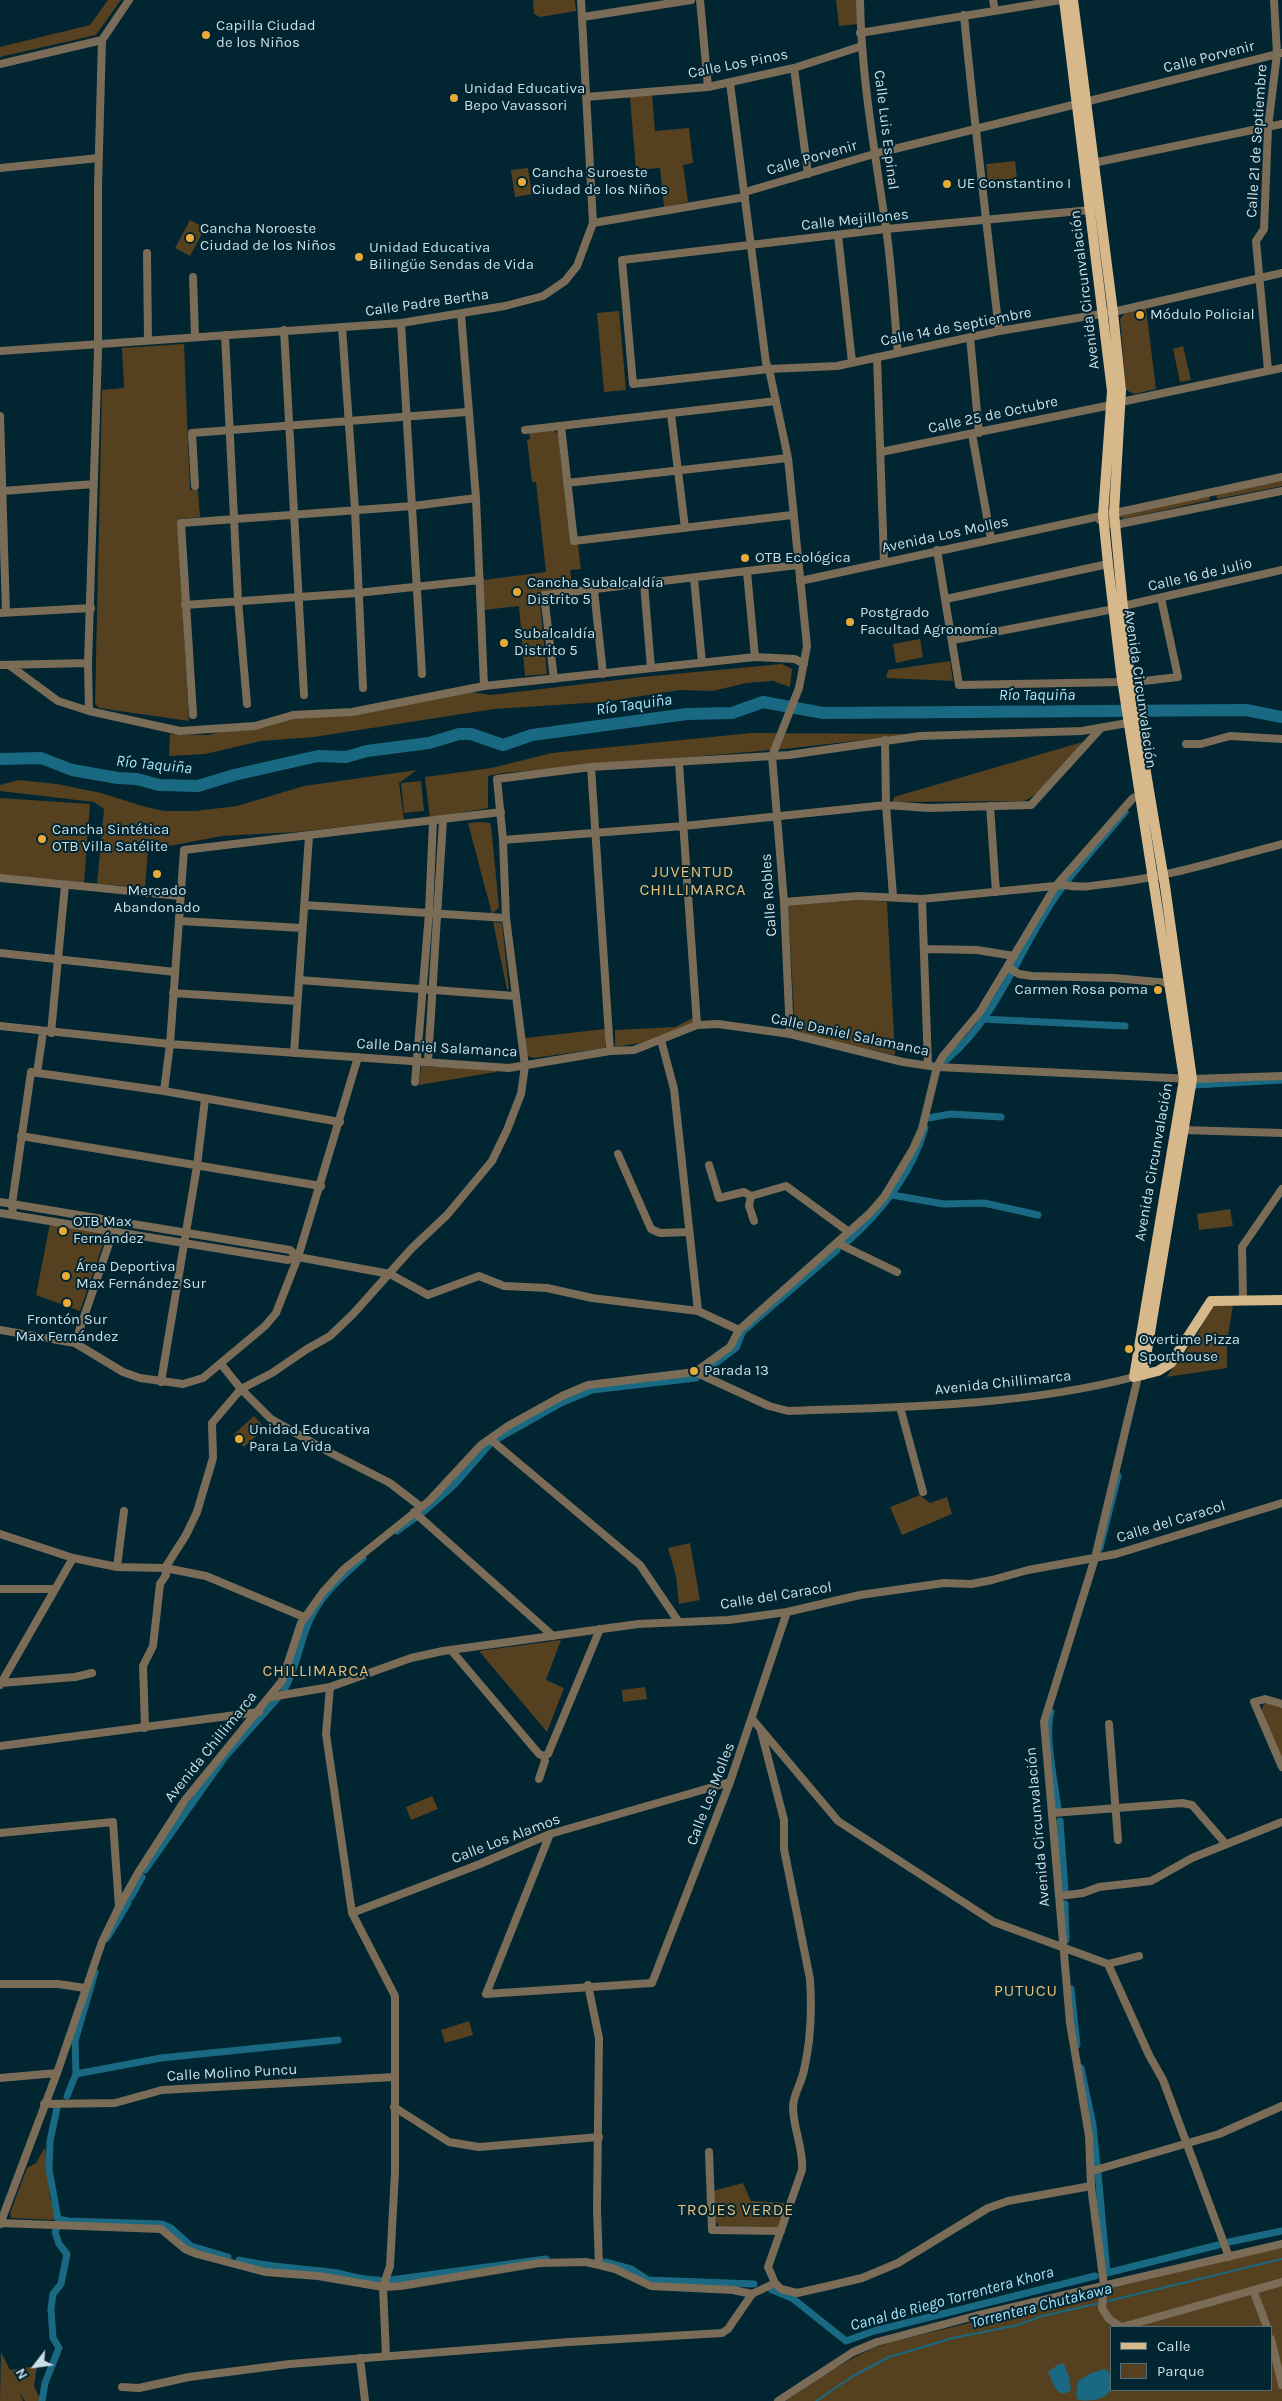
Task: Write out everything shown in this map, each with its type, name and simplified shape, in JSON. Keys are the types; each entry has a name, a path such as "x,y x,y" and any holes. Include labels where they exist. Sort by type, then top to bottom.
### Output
{"main road":[{"name":"Avenida Circunvalación","path":"1062,0 1093,164 1109,312 1116,403 1104,517 1108,564 1119,608 1133,719 1188,1079 1183,1130 1139,1376"},
{"name":"Avenida Circunvalación","path":"1072,0 1091,210 1109,312"},
{"name":"Avenida Circunvalación","path":"1104,517 1115,525 1123,682 1130,698"},
{"name":"Avenida Circunvalación","path":"1133,719 1140,795 1158,876 1170,983 1188,1079 1150,1252 1139,1376"},
{"name":"Avenida Chillimarca","path":"1139,1376 1158,1371 1171,1363 1185,1344 1208,1303 1215,1299 1282,1300"}],"street":[{"path":"89,711 88,663 98,342 102,40 129,0"},
{"name":"Calle Padre Bertha","path":"0,350 401,323 528,301 552,290 565,281 577,266 593,223 581,0"},
{"path":"583,17 691,0"},
{"path":"700,0 708,87"},
{"name":"Calle Luis Espinal","path":"860,0 860,33 874,154 886,229 898,353"},
{"path":"993,0 995,10"},
{"path":"860,33 1062,0"},
{"name":"Calle 21 de Septiembre","path":"1268,370 1256,242 1264,229 1268,127 1279,53 1274,0"},
{"path":"964,15 975,128 999,331"},
{"path":"0,64 102,40"},
{"name":"Calle Los Pinos","path":"586,97 708,87 730,83 794,68 862,46"},
{"name":"Calle Porvenir","path":"593,223 745,194 874,154 1279,53"},
{"path":"794,68 808,174"},
{"path":"730,83 766,363 769,369 788,458 792,515 807,646 799,688 772,756"},
{"path":"1093,164 1282,124"},
{"path":"0,168 99,158"},
{"name":"Calle Mejillones","path":"633,384 622,260 886,229 1091,210"},
{"path":"838,235 852,362"},
{"path":"147,253 148,340"},
{"name":"Calle 14 de Septiembre","path":"633,384 769,369 837,366 999,331 1109,312 1282,272"},
{"path":"192,278 195,337"},
{"path":"461,314 467,412 476,498 484,686"},
{"path":"401,323 422,674"},
{"path":"342,327 355,510 357,592 363,688"},
{"path":"284,330 297,596 304,695"},
{"path":"225,335 236,518 238,600 247,704"},
{"path":"970,337 976,433 991,539"},
{"path":"877,357 884,562"},
{"name":"Calle 25 de Octubre","path":"881,452 1282,368"},
{"path":"525,430 776,401"},
{"path":"195,486 192,433 467,412"},
{"path":"671,414 685,528"},
{"path":"0,416 3,491 3,612 91,608"},
{"path":"561,426 574,541 792,515"},
{"path":"567,483 788,458"},
{"name":"Avenida Los Molles","path":"800,581 937,550 1104,517 1282,477"},
{"path":"3,491 94,484"},
{"path":"1115,525 1282,490"},
{"path":"193,715 181,522 413,506 476,498"},
{"path":"937,550 959,685 1123,682"},
{"path":"946,599 1108,564"},
{"path":"554,679 544,595 798,565"},
{"name":"Calle 16 de Julio","path":"953,640 1119,608 1282,570"},
{"path":"747,572 755,657"},
{"path":"694,578 702,663"},
{"path":"185,605 417,587 480,580"},
{"path":"644,584 651,668"},
{"path":"594,590 603,674"},
{"path":"1144,681 1178,677 1161,598"},
{"path":"9,665 58,701 89,711 180,731 254,726 293,715 352,712 484,686 651,668 755,657 796,659 804,664"},
{"path":"0,665 88,663"},
{"path":"145,1728 143,1666 153,1646 160,1584 166,1575 165,1568 186,1535 197,1512 213,1458 212,1423 241,1389 272,1373 307,1348 330,1336 390,1274 412,1248 447,1215 492,1161 521,1094 525,1066 506,918 503,840 497,779 591,767 679,763 822,751 920,736 1082,731 1102,728 1133,719"},
{"path":"503,840 684,826 886,805 929,808 1031,805 1102,728"},
{"path":"1186,744 1201,744 1230,736 1282,739"},
{"path":"885,740 886,805 893,896"},
{"name":"Calle Robles","path":"772,756 784,902 790,1034"},
{"path":"679,763 697,1025"},
{"path":"591,767 597,832 610,1051"},
{"path":"932,1066 980,1012 1055,886 1133,798 1140,795"},
{"path":"990,806 996,892"},
{"path":"164,1091 170,1044 184,850 501,812"},
{"path":"415,1082 443,820"},
{"path":"428,1062 434,990 433,821"},
{"path":"294,1053 309,836"},
{"path":"784,902 859,896 893,896 922,899 1065,885 1076,888 1158,876 1282,844"},
{"path":"0,878 180,896"},
{"path":"37,1073 47,1032 59,960 65,885"},
{"path":"922,899 932,1066"},
{"path":"304,904 506,918"},
{"path":"180,921 302,928"},
{"path":"925,949 977,950 1014,956"},
{"path":"0,952 175,972"},
{"path":"1007,967 1019,974 1032,976 1114,978 1170,983"},
{"path":"299,980 515,996"},
{"path":"173,993 297,1001"},
{"name":"Calle Daniel Salamanca","path":"0,1026 170,1044 509,1068 610,1051 634,1050 697,1025 718,1024 790,1034 903,1062 932,1066 1188,1079 1282,1076"},
{"path":"661,1040 674,1089 698,1311"},
{"path":"0,1330 75,1343 123,1372 161,1382 183,1384 203,1378 264,1326 276,1313 298,1257 321,1186 358,1057"},
{"name":"Avenida Chillimarca","path":"0,2223 57,2073 102,1942 119,1908 138,1873 185,1800 270,1697 287,1671 304,1617 323,1592 344,1569 421,1507 455,1476 481,1445 490,1439 562,1396 588,1385 695,1372 730,1347 739,1330 849,1232 884,1197 913,1149 922,1128 932,1066"},
{"path":"13,1215 12,1204 30,1072 164,1091 340,1122"},
{"path":"161,1382 187,1232 205,1099"},
{"path":"1183,1130 1282,1133"},
{"path":"21,1136 321,1186"},
{"path":"618,1154 651,1230 660,1233 688,1232"},
{"path":"709,1165 719,1198 744,1192 751,1196 786,1186 849,1232"},
{"path":"1243,1299 1242,1247 1279,1198 1282,1189"},
{"path":"751,1196 750,1206 754,1221"},
{"path":"0,1202 290,1250 298,1257"},
{"path":"0,1213 288,1260 298,1257 390,1274 428,1295 479,1276 504,1286 547,1288 592,1298 698,1311 739,1330"},
{"path":"75,1343 113,1232"},
{"path":"837,1243 897,1272"},
{"path":"221,1364 241,1389 271,1419 328,1452 390,1483 421,1507"},
{"name":"Avenida Chillimarca","path":"695,1372 769,1406 788,1411 938,1406 1076,1390 1139,1376"},
{"name":"Avenida Circunvalación","path":"1119,2326 1108,2319 1102,2308 1104,2285 1091,2186 1092,2171 1089,2136 1070,2023 1044,1722 1095,1558 1139,1376"},
{"path":"900,1407 923,1492"},
{"path":"490,1439 640,1565 678,1621"},
{"name":"Calle del Caracol","path":"270,1697 330,1687 411,1658 451,1650 600,1629 678,1621 729,1620 787,1612 869,1594 944,1583 971,1584 992,1580 1028,1570 1116,1554 1282,1503"},
{"path":"117,1567 124,1511"},
{"path":"414,1512 553,1636"},
{"path":"0,1534 73,1558 117,1567 165,1568 206,1576 304,1617"},
{"path":"1,1684 73,1558"},
{"path":"0,1589 54,1589"},
{"name":"Calle Los Molles","path":"588,1985 652,1983 730,1782 787,1612"},
{"path":"544,1756 548,1754 600,1629"},
{"path":"451,1650 538,1754 544,1756"},
{"path":"1,1684 92,1674"},
{"path":"330,1687 326,1734 352,1913 395,1996 395,2172 390,2266 383,2286 386,2356"},
{"path":"1282,1704 1265,1699 1254,1702 1282,1767"},
{"path":"0,1746 258,1712"},
{"path":"752,1720 838,1821 994,1922 1108,1964 1139,1956"},
{"path":"1109,1724 1118,1840"},
{"path":"761,1731 784,1820 784,1849 810,1979 811,2000 807,2054 793,2105 803,2156 802,2170 768,2267 775,2283 781,2289 797,2293 862,2278 898,2263 988,2208 1008,2201 1091,2186"},
{"path":"539,1779 545,1761 544,1756"},
{"name":"Calle Los Alamos","path":"352,1913 480,1864 550,1834 730,1782"},
{"path":"1053,1814 1182,1803 1192,1804 1225,1843"},
{"path":"0,1833 113,1822 119,1908"},
{"path":"1059,1896 1083,1893 1099,1887 1151,1881 1192,1858 1225,1843 1282,1822"},
{"path":"550,1834 486,1994 588,1985 599,2038 597,2210 599,2265"},
{"path":"1108,1964 1149,2055 1158,2069 1188,2143 1229,2257"},
{"path":"0,1984 58,1984 85,1988"},
{"path":"0,2078 57,2073"},
{"name":"Calle Molino Puncu","path":"44,2104 114,2104 162,2090 394,2077"},
{"path":"1092,2171 1219,2134 1282,2106"},
{"path":"394,2108 449,2142 479,2147 599,2137"},
{"path":"709,2152 712,2230 781,2231"},
{"path":"0,2223 161,2229 191,2251 265,2272 318,2276 383,2286 401,2286 540,2263 586,2262 615,2269 651,2286 733,2290 752,2294"},
{"path":"778,2401 853,2352 877,2342 975,2316 1282,2244"},
{"path":"1125,2326 1282,2282"},
{"path":"122,2387 139,2388 189,2377 290,2364 722,2333 728,2329 752,2294 775,2283"},
{"path":"1253,2290 1267,2326"},
{"path":"1272,2344 1282,2385"},
{"path":"360,2358 365,2401"}],"green space":[{"path":"108,0 121,0 96,35 0,57 0,47 90,25"},
{"path":"533,0 575,0 576,11 540,17 534,14"},
{"path":"836,0 857,0 859,24 839,26"},
{"path":"652,95 655,131 689,128 693,163 683,165 688,202 664,207 660,168 636,170 630,97"},
{"path":"1015,161 1017,178 988,181 986,164"},
{"name":"Cancha Suroeste Ciudad de los Niños","path":"528,168 532,194 515,197 511,170"},
{"name":"Cancha Noroeste Ciudad de los Niños","path":"190,220 205,228 190,256 175,248"},
{"path":"1146,308 1156,389 1134,394 1126,390 1120,319 1125,313"},
{"path":"619,311 626,390 604,392 597,313"},
{"path":"184,344 190,490 198,490 200,517 178,519 189,721 99,708 95,704 102,390 124,388 122,348"},
{"path":"1183,346 1191,380 1180,382 1173,349"},
{"path":"554,430 558,434 571,542 578,545 581,569 570,570 573,589 539,593 547,674 525,676 519,606 484,610 483,580 546,572 536,482 532,482 527,440 530,439 529,433"},
{"path":"1282,481 1282,486 1217,499 1216,494"},
{"path":"1209,495 1210,500 1124,519 1120,517 1120,514"},
{"path":"920,639 923,657 896,663 893,644"},
{"path":"950,661 953,681 886,678 888,670"},
{"path":"782,664 792,669 790,687 773,681 746,683 713,691 680,690 603,702 494,709 314,737 261,741 205,754 169,756 170,734 208,735 224,731 267,727 295,717 355,715 471,692 491,695 642,677"},
{"path":"751,733 916,734 784,749 503,773 488,776 488,808 430,818 425,777 491,768 552,753"},
{"path":"1086,741 1049,783 1024,801 893,802 894,797"},
{"path":"417,770 399,783 404,820 296,832 222,836 148,850 145,887 97,884 104,809 94,802 0,791 0,785 18,780 57,784 101,793 164,811 195,811 237,806 304,786"},
{"path":"421,781 424,811 404,813 401,783"},
{"name":"Cancha Sintética OTB Villa Satélite","path":"0,798 90,804 84,884 0,875"},
{"path":"468,823 490,823 491,826 499,907 492,914"},
{"path":"864,900 887,902 895,1055 813,1037 795,1031 788,905"},
{"path":"493,922 502,923 509,989 507,990"},
{"path":"693,1018 693,1023 640,1043 615,1047 615,1030 675,1027"},
{"path":"605,1029 605,1048 534,1058 527,1056 525,1038"},
{"path":"421,1066 497,1070 496,1072 419,1085"},
{"path":"1230,1209 1233,1226 1199,1230 1197,1214"},
{"name":"Área Deportiva Max Fernández Sur","path":"50,1224 107,1233 80,1311 36,1295"},
{"path":"1218,1304 1233,1305 1227,1342 1227,1368 1166,1377 1195,1339 1207,1314"},
{"path":"254,1416 265,1428 244,1447 233,1435"},
{"path":"920,1495 930,1503 947,1497 952,1514 902,1535 890,1507"},
{"path":"690,1543 700,1600 679,1604 676,1576 668,1548"},
{"path":"561,1640 546,1680 564,1688 547,1732 479,1651"},
{"path":"645,1687 647,1699 623,1702 622,1690"},
{"path":"1266,1703 1282,1707 1282,1759 1261,1712 1263,1705"},
{"path":"432,1796 438,1809 411,1820 406,1807"},
{"path":"469,2021 473,2035 445,2043 441,2030"},
{"path":"45,2147 50,2198 55,2211 55,2220 11,2218 10,2213 27,2168 36,2163"},
{"path":"743,2183 751,2201 788,2203 779,2227 719,2226 714,2220 713,2191"},
{"path":"1282,2247 1282,2401 786,2401 849,2360 877,2347"},
{"path":"1,2352 10,2370 37,2366 34,2386 41,2401 25,2401 19,2392 23,2401 0,2401"}],"water":[{"path":"1059,2364 1064,2364 1069,2377 1071,2390 1066,2393 1060,2393 1055,2388 1048,2372"},
{"path":"1105,2369 1110,2374 1109,2392 1101,2398 1078,2400 1076,2395 1078,2381 1091,2373"}],"waterway":[{"name":"Río Taquiña","path":"0,759 41,758 72,770 118,778 137,779 159,785 198,786 234,775 318,756 346,757 367,751 429,743 459,734 471,734 503,745 532,735 687,714 732,713 763,702 823,713 1246,710 1282,717"},
{"name":"Río Taquiña","path":"1146,709 1146,714"},
{"name":"Canal de Riego Torrentera Khora","path":"946,1060 965,1042 996,1001 1034,932 1061,889 1125,812"},
{"path":"982,1019 1125,1026"},
{"name":"Canal de Riego Torrentera Khora","path":"1195,1085 1282,1080"},
{"path":"928,1118 951,1114 1001,1117"},
{"name":"Canal de Riego Torrentera Khora","path":"844,1245 870,1220 893,1192 912,1162 925,1128"},
{"path":"892,1195 944,1204 984,1203 1038,1215"},
{"name":"Canal de Riego Torrentera Khora","path":"705,1371 736,1348 743,1331 837,1250"},
{"name":"Canal de Riego Torrentera Khora","path":"499,1438 561,1403 592,1390 696,1378"},
{"name":"Canal de Riego Torrentera Khora","path":"423,1512 455,1484 489,1445"},
{"name":"Canal de Riego Torrentera Khora","path":"1100,1548 1118,1476"},
{"name":"Canal de Riego Torrentera Khora","path":"397,1531 415,1518"},
{"name":"Canal de Riego Torrentera Khora","path":"284,1690 292,1674 312,1614 324,1596 363,1558"},
{"name":"Canal de Riego Torrentera Khora","path":"145,1870 225,1757 277,1699"},
{"name":"Canal de Riego Torrentera Khora","path":"1051,1712 1049,1746 1058,1809"},
{"name":"Canal de Riego Torrentera Khora","path":"1060,1821 1065,1891"},
{"name":"Canal de Riego Torrentera Khora","path":"131,1897 142,1877"},
{"name":"Canal de Riego Torrentera Khora","path":"107,1938 128,1903"},
{"name":"Canal de Riego Torrentera Khora","path":"1065,1904 1066,1940"},
{"name":"Canal de Riego Torrentera Khora","path":"67,2096 76,2074 75,2041 95,1972"},
{"name":"Canal de Riego Torrentera Khora","path":"1071,1989 1077,2045"},
{"path":"76,2074 161,2058 338,2040"},
{"name":"Canal de Riego Torrentera Khora","path":"1081,2068 1093,2125 1097,2166"},
{"name":"Canal de Riego Torrentera Khora","path":"57,2108 50,2141 49,2169 58,2219 68,2221 162,2224 171,2228 191,2246 228,2257"},
{"name":"Canal de Riego Torrentera Khora","path":"1098,2173 1107,2273 1218,2245"},
{"name":"Canal de Riego Torrentera Khora","path":"42,2401 45,2383 59,2348 53,2338 51,2309 53,2294 61,2284 67,2254 59,2244 55,2232 58,2226"},
{"name":"Canal de Riego Torrentera Khora","path":"1229,2242 1282,2231"},
{"name":"Canal de Riego Torrentera Khora","path":"391,2280 546,2259"},
{"name":"Torrentera Chutakawa","path":"1104,2302 1282,2259"},
{"name":"Canal de Riego Torrentera Khora","path":"239,2260 263,2265 325,2271 363,2279 379,2280"},
{"name":"Canal de Riego Torrentera Khora","path":"605,2262 631,2269 648,2280 754,2284"},
{"name":"Canal de Riego Torrentera Khora","path":"772,2290 792,2298 846,2341 874,2331 1095,2276"},
{"name":"Torrentera Chutakawa","path":"816,2401 853,2376 889,2357 953,2338 1018,2325 1042,2316 1100,2303"}],"place":[{"name":"Capilla Ciudad de los Niños","path":"206,35"},
{"name":"Unidad Educativa Bepo Vavassori","path":"454,98"},
{"name":"Cancha Suroeste Ciudad de los Niños","path":"522,182"},
{"name":"UE Constantino I","path":"947,184"},
{"name":"Cancha Noroeste Ciudad de los Niños","path":"190,238"},
{"name":"Unidad Educativa Bilingüe Sendas de Vida","path":"359,257"},
{"name":"Módulo Policial","path":"1140,315"},
{"name":"OTB Ecológica","path":"745,558"},
{"name":"Cancha Subalcaldía Distrito 5","path":"517,592"},
{"name":"Postgrado Facultad Agronomía","path":"850,622"},
{"name":"Subalcaldía Distrito 5","path":"504,643"},
{"name":"Cancha Sintética OTB Villa Satélite","path":"42,839"},
{"name":"Mercado Abandonado","path":"157,874"},
{"name":"Carmen Rosa poma","path":"1158,990"},
{"name":"OTB Max Fernández","path":"63,1231"},
{"name":"Área Deportiva Max Fernández Sur","path":"66,1276"},
{"name":"Frontón Sur Max Fernández","path":"67,1303"},
{"name":"Overtime Pizza Sporthouse","path":"1129,1349"},
{"name":"Parada 13","path":"694,1371"},
{"name":"Unidad Educativa Para La Vida","path":"239,1439"}],"district":[{"name":"JUVENTUD CHILLIMARCA","path":"693,881"},
{"name":"CHILLIMARCA","path":"316,1671"},
{"name":"PUTUCU","path":"1026,1991"},
{"name":"TROJES VERDE","path":"736,2210"}]}
